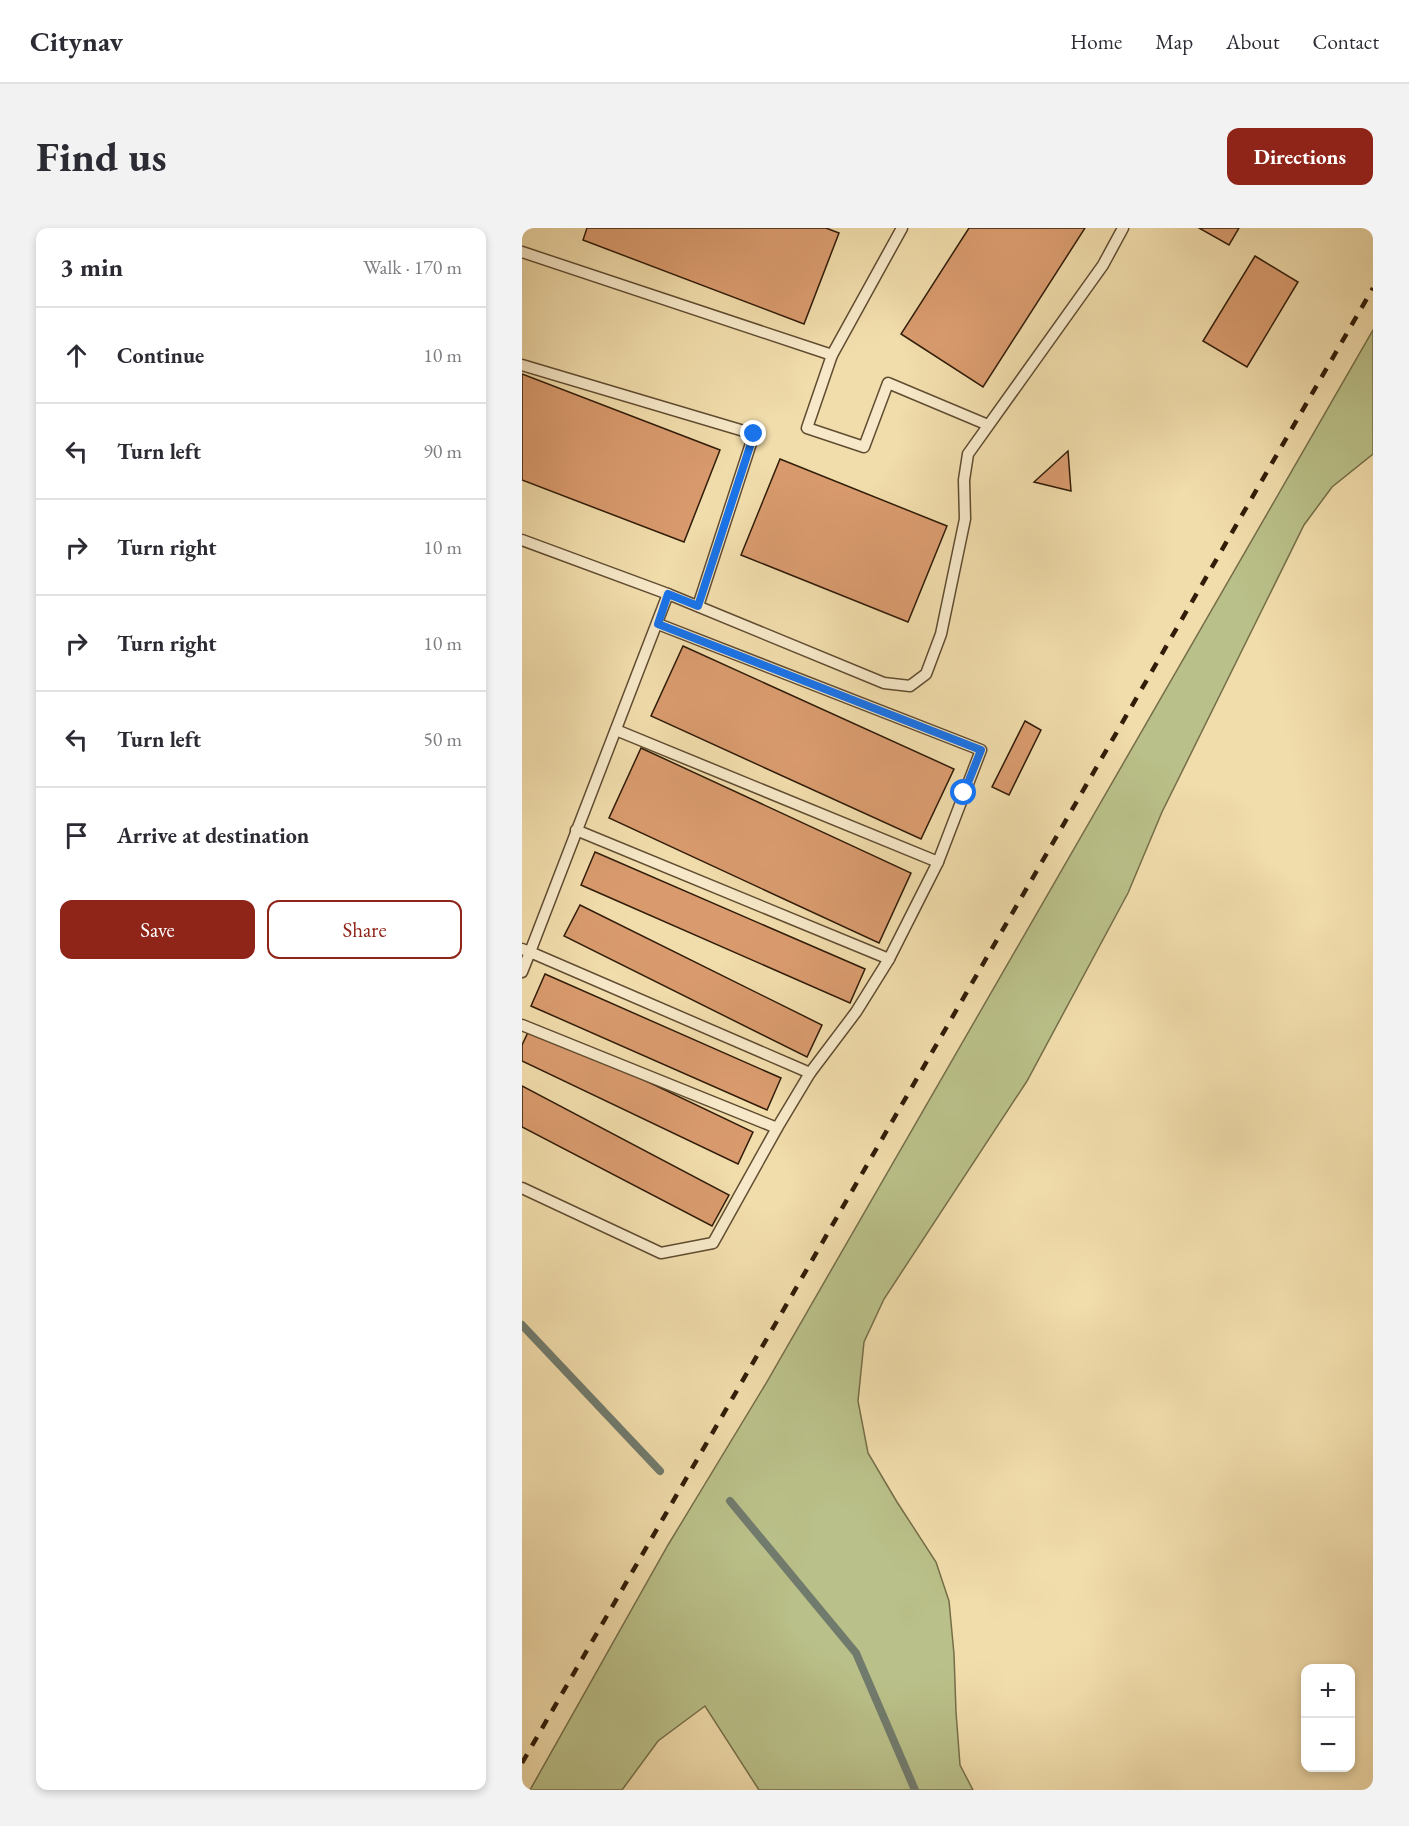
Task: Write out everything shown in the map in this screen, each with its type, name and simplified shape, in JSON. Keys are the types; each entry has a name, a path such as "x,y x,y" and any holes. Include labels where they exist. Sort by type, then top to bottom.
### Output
{"lane":[{"path":"902,228 832,355 807,428 864,447 888,383 988,425"},
{"path":"522,540 668,594 884,683 910,686 926,674 941,634 965,519 964,480 968,454 1103,265 1123,228"},
{"path":"522,252 832,355"},
{"path":"522,365 754,434 698,606"},
{"path":"522,972 526,950 616,730 668,594"},
{"path":"522,1188 661,1252 713,1244 810,1073 856,1012 889,958 938,862 981,750 658,624"},
{"path":"616,730 938,862"},
{"path":"576,830 889,958"},
{"path":"526,950 810,1073"},
{"path":"522,1024 777,1128"}],"green space":[{"path":"1373,330 1373,454 1332,487 1304,525 1162,812 1128,893 1027,1081 884,1299 864,1342 858,1401 868,1453 936,1562 949,1601 960,1765 973,1790 759,1790 705,1706 658,1741 622,1790 530,1790 668,1545 765,1385"}],"building":[{"path":"587,228 826,228 839,233 804,324 583,240"},
{"path":"969,228 1085,228 983,387 901,334"},
{"path":"1199,228 1239,228 1229,245"},
{"path":"1255,256 1298,282 1247,367 1203,341"},
{"path":"522,374 720,450 684,542 522,480"},
{"path":"1068,451 1071,491 1034,482"},
{"path":"780,459 947,526 908,622 741,555"},
{"path":"683,646 954,769 921,839 651,716"},
{"path":"1025,721 1041,730 1009,795 992,787"},
{"path":"641,748 911,873 879,943 609,818"},
{"path":"595,852 865,969 850,1003 581,885"},
{"path":"580,905 822,1025 807,1057 564,936"},
{"path":"545,974 781,1078 767,1110 531,1006"},
{"path":"531,1026 753,1132 738,1164 522,1061 522,1045"},
{"path":"522,1086 729,1195 712,1226 522,1127"}],"waterway":[{"path":"522,1325 660,1471"},
{"path":"730,1501 856,1653 915,1790"}],"railway":[{"path":"522,1763 1373,288"}],"route":[{"path":"754,434 698,606 668,594 658,624 981,750 964,793"}]}
